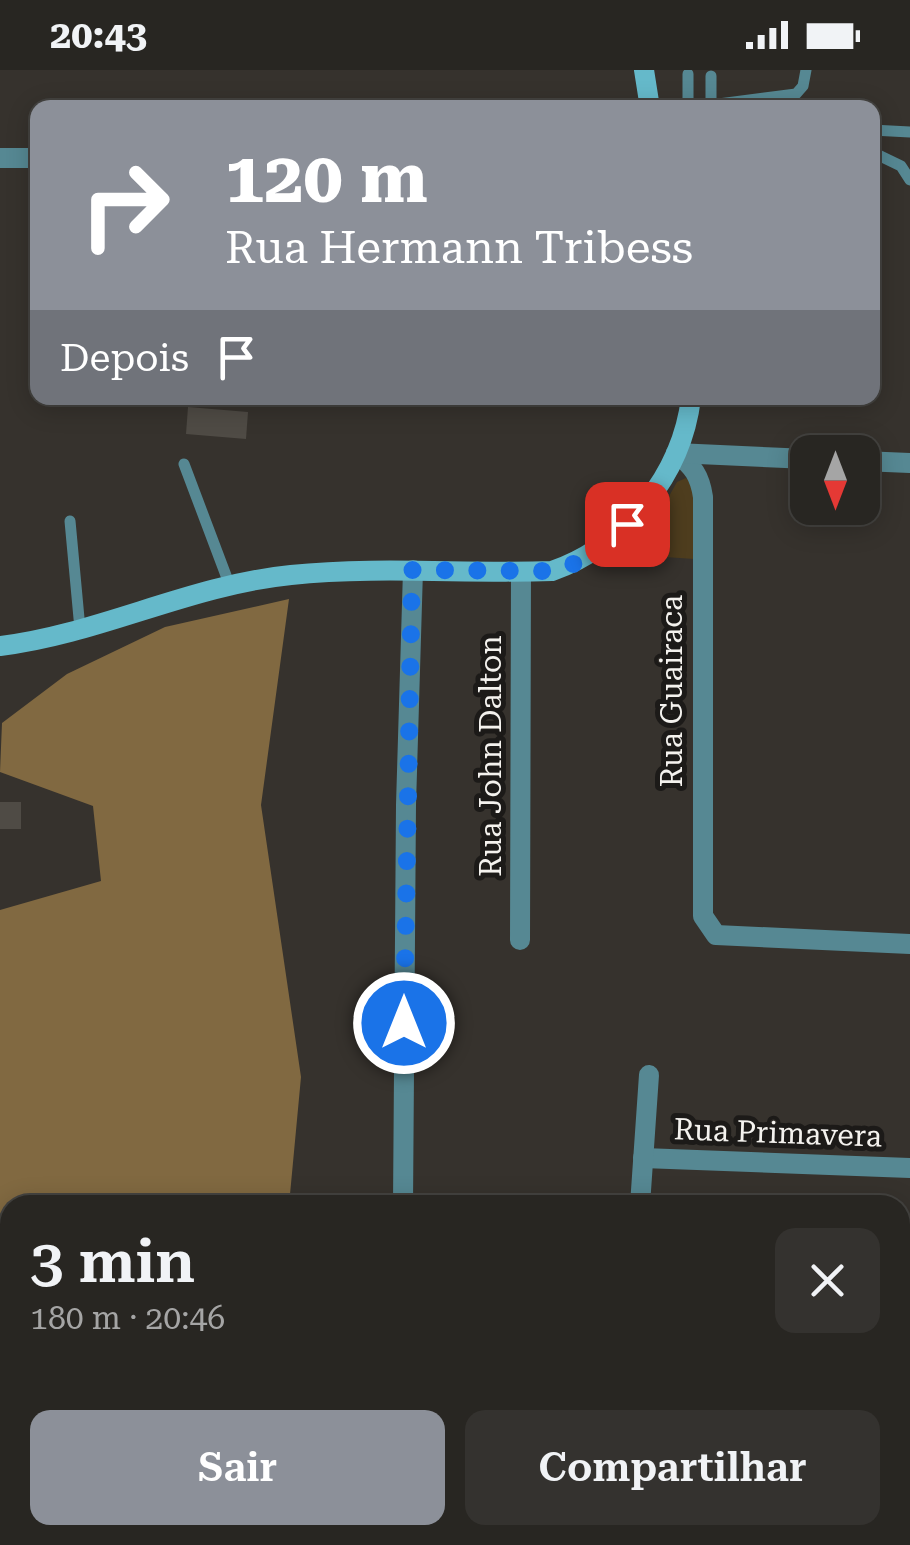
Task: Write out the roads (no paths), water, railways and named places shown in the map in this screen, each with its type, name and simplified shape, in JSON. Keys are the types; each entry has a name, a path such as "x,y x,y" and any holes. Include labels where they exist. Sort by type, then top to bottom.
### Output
{"main road":[{"path":"644,70 649,100"},
{"path":"0,646 35,642 202,590 290,575 412,570 552,571 579,562 644,507 676,453 688,423 690,405"}],"street":[{"path":"0,158 30,158"},
{"path":"676,453 790,458"},
{"name":"Rua Guairaca","path":"676,453 690,464 700,480 703,497 703,916 716,935 910,944"},
{"path":"880,462 910,463"},
{"path":"402,1195 412,570"},
{"name":"Rua John Dalton","path":"520,940 521,572"},
{"path":"641,1195 649,1076"},
{"name":"Rua Primavera","path":"644,1158 910,1168"}],"lane":[{"path":"781,100 801,91 806,70"},
{"path":"688,74 688,100"},
{"path":"711,76 711,100"},
{"path":"880,130 910,132"},
{"path":"880,156 901,166 910,180"},
{"path":"184,464 230,586"},
{"path":"70,521 80,629"}]}
